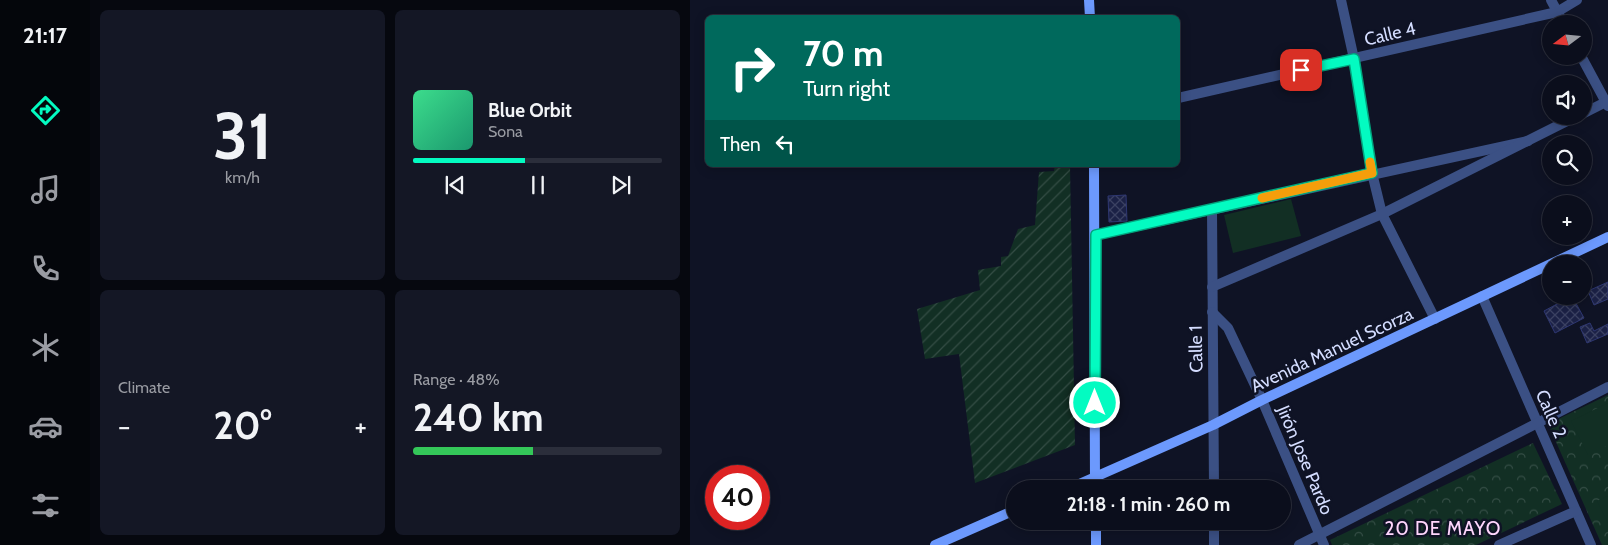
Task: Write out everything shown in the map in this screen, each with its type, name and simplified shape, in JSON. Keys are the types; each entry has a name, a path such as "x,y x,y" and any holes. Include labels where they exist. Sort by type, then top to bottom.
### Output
{"street":[{"path":"1089,0 1090,15"},
{"path":"1341,0 1354,59 1372,173 1382,214 1435,319"},
{"path":"1551,0 1559,15"},
{"name":"Calle 4","path":"1180,98 1557,12 1577,0"},
{"path":"1586,65 1607,103 1592,110"},
{"path":"1212,287 1382,214 1559,125"},
{"path":"1096,235 1372,173 1528,141"},
{"path":"1094,167 1096,235 1095,480"},
{"name":"Calle 1","path":"1212,210 1214,480"},
{"name":"Avenida Manuel Scorza","path":"1101,480 1262,400 1608,236"},
{"name":"Calle 2","path":"1482,296 1591,545"},
{"name":"Jirón Jose Pardo","path":"1212,312 1228,328 1262,400 1322,540"},
{"path":"1299,545 1322,540 1608,386"},
{"path":"1500,545 1576,511"},
{"path":"935,545 1006,514"},
{"path":"1096,530 1096,545"},
{"path":"1214,530 1214,545"}],"green space":[{"path":"1055,167 1070,167 1075,445 975,483 959,354 925,359 917,309 980,290 978,270 1001,266 1001,257 1008,256 1018,229 1035,225 1039,172 1054,171"},
{"path":"1291,199 1301,236 1233,253 1224,215"},
{"path":"1608,395 1608,545 1602,545 1548,424"},
{"path":"1608,403 1608,445 1588,455 1571,421"},
{"path":"1533,443 1562,504 1476,545 1332,545 1330,540"},
{"path":"1608,496 1608,523 1597,501"}],"building":[{"path":"1126,195 1127,221 1109,222 1108,196"},
{"path":"1608,282 1608,299 1594,305 1592,289"},
{"path":"1555,305 1577,305 1584,318 1555,333 1544,311"},
{"path":"1590,323 1594,331 1608,324 1608,334 1587,343 1580,327"}],"slow traffic":[{"path":"1262,198 1372,173 1370,162"}],"district":[{"name":"20 DE MAYO","path":"1443,528"}],"route":[{"path":"1095,403 1096,235 1372,173 1354,59 1301,70"}]}
